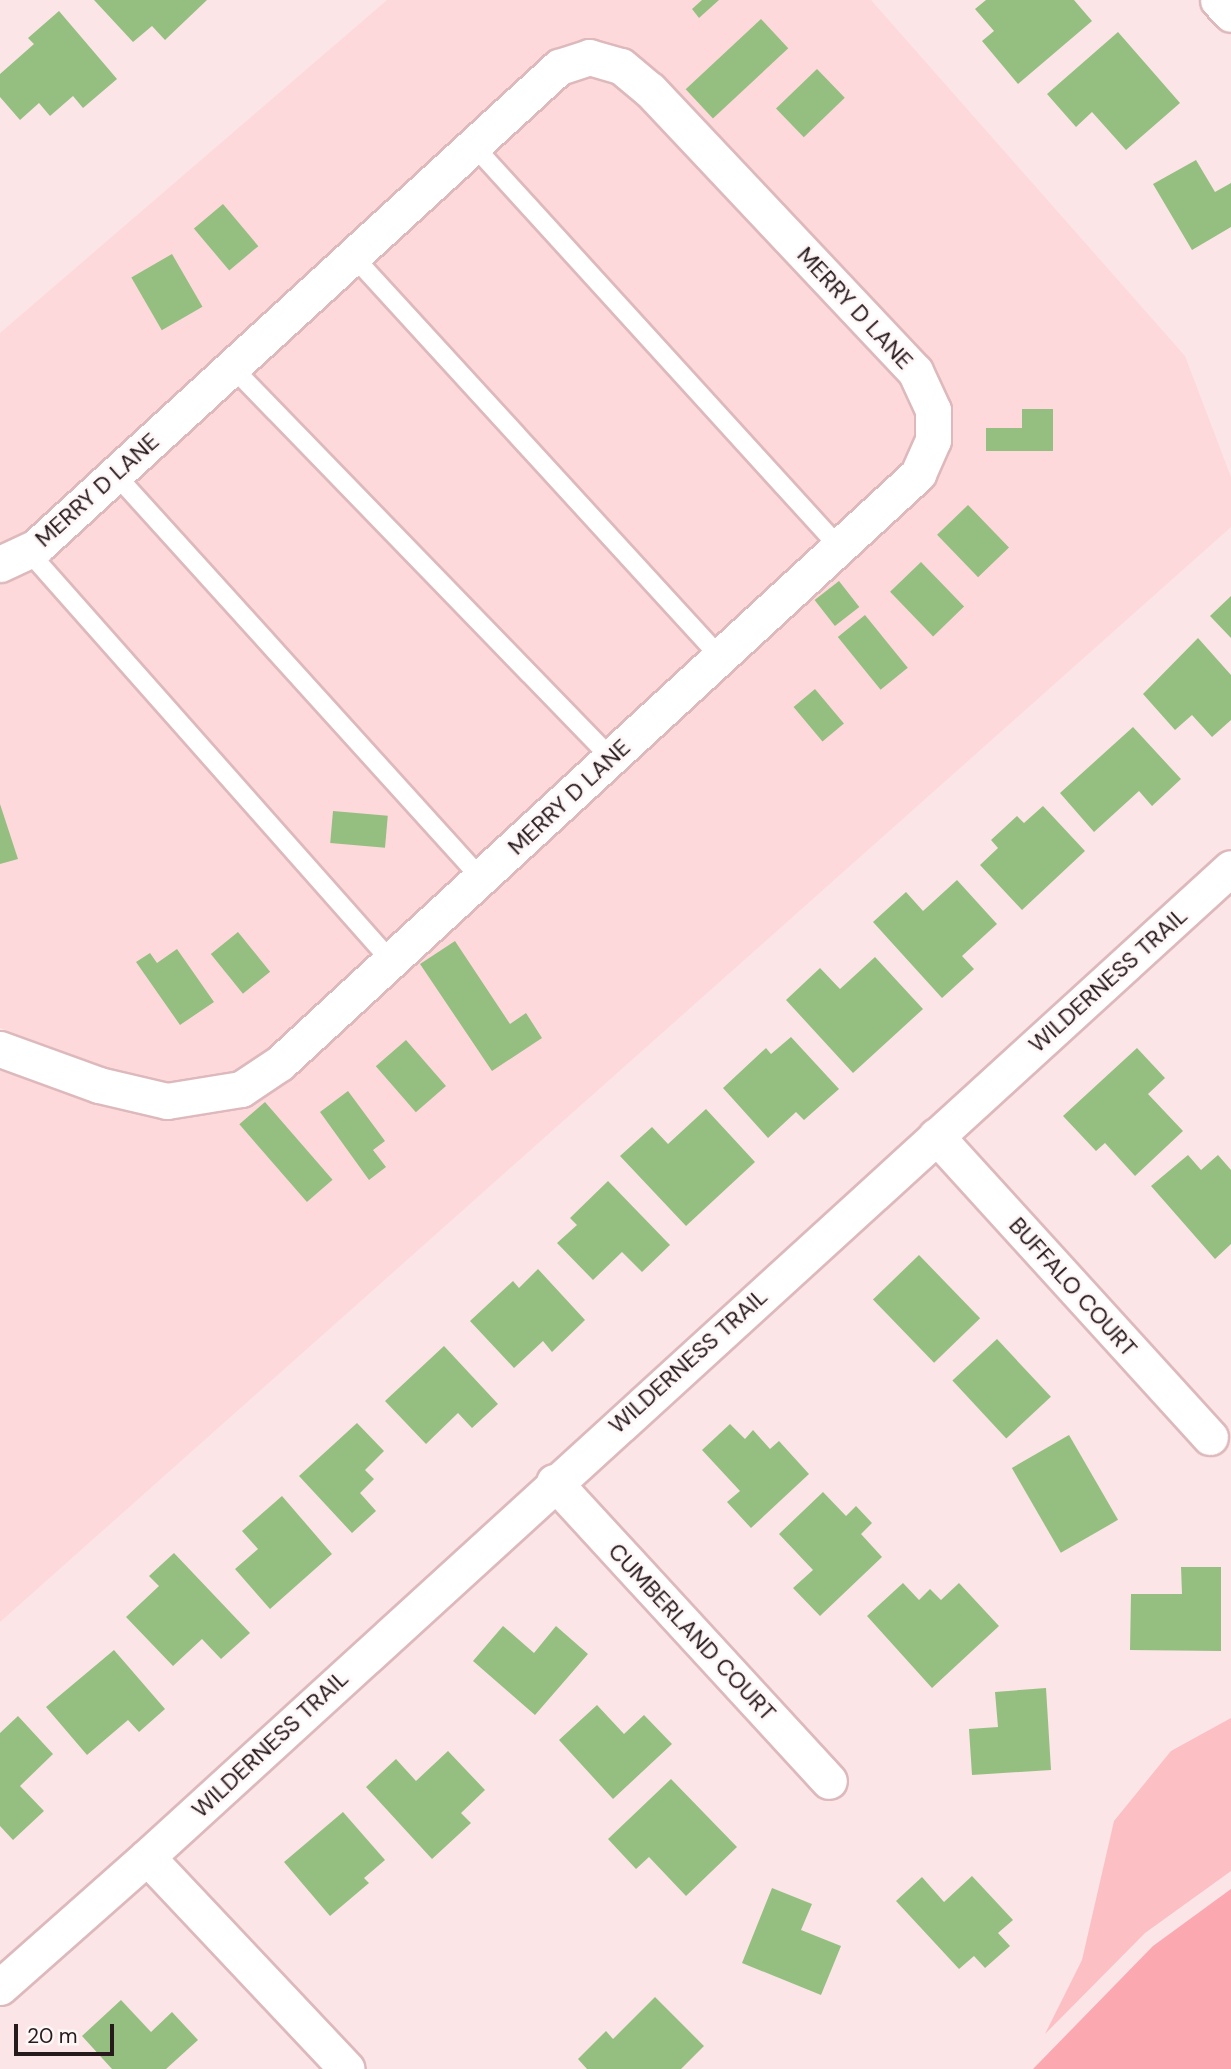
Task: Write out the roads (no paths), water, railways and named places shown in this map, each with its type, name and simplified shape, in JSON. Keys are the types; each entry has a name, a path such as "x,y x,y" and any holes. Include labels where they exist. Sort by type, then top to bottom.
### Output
{"street":[{"path":"1218,0 1231,14"},
{"name":"MERRY D LANE","path":"0,1049 99,1084 167,1101 241,1088 280,1063 918,474 928,451 933,410 915,371 650,90 621,66 589,57 559,66 115,474 14,557"},
{"name":"WILDERNESS TRAIL","path":"0,1987 147,1857 554,1482 1231,868"},
{"name":"BUFFALO COURT","path":"936,1136 1210,1437"},
{"name":"CUMBERLAND COURT","path":"554,1482 829,1781"},
{"path":"147,1857 347,2069"}],"lane":[{"path":"473,145 839,547"},
{"path":"353,256 720,657"},
{"path":"232,367 611,758"},
{"path":"115,474 481,878"},
{"path":"14,557 391,961"}]}
